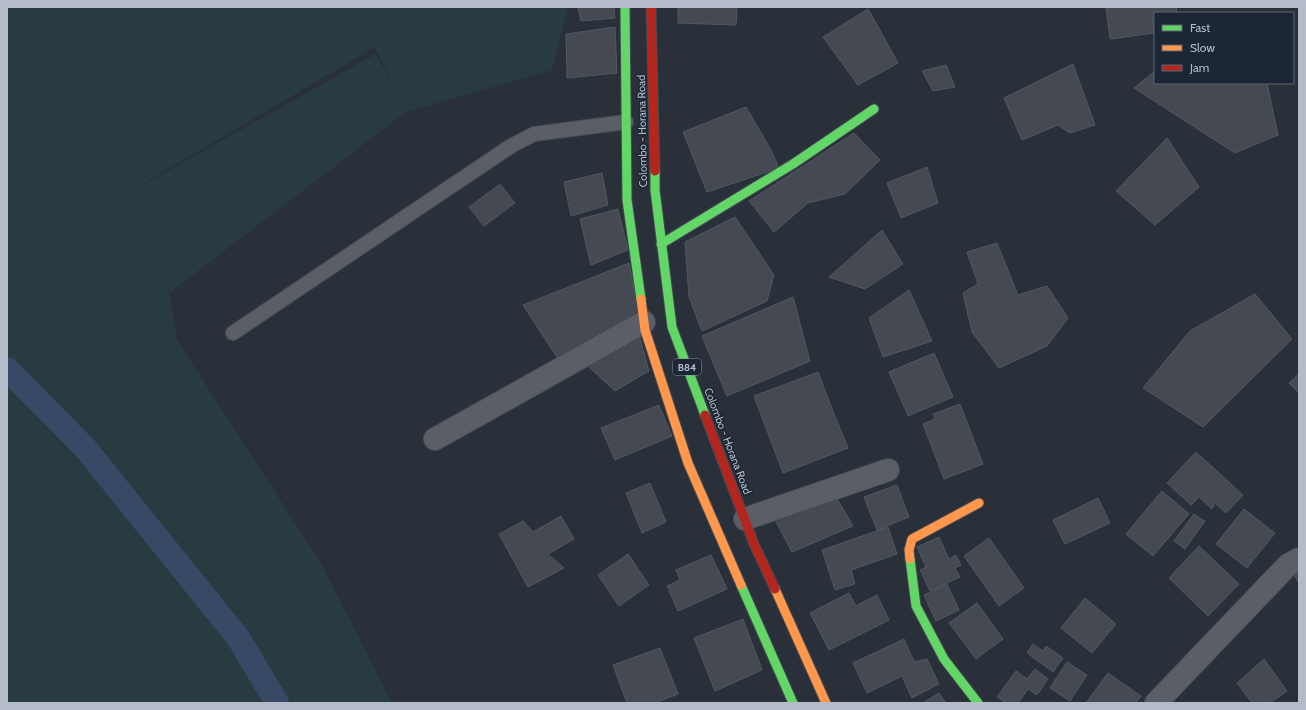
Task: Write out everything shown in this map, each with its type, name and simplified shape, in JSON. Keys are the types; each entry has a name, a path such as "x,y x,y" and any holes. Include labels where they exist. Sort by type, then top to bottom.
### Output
{"main road":[{"name":"Colombo - Horana Road","path":"625,7 627,200 645,330 688,463 793,703"},
{"name":"Colombo - Horana Road","path":"651,7 655,190 672,327 754,544 826,703"},
{"path":"661,244 794,164 874,108"},
{"path":"978,703 944,659 916,606 909,550 912,539 979,503"}],"street":[{"path":"435,439 644,322"},
{"path":"745,519 888,470"},
{"path":"1156,703 1288,565 1299,560"}],"lane":[{"path":"233,334 511,146 534,134 626,122"}],"green space":[{"path":"7,7 568,7 552,70 406,112 169,293 177,340 322,565 392,703 7,703","holes":["375,47 398,96 376,54 116,200"]}],"building":[{"path":"578,7 614,7 615,18 581,21"},
{"path":"678,7 737,7 736,25 678,23"},
{"path":"1106,7 1176,7 1177,12 1154,12 1154,17 1152,17 1154,33 1110,39"},
{"path":"868,9 898,63 858,85 823,37"},
{"path":"615,27 617,73 567,78 566,34"},
{"path":"1073,64 1095,125 1070,133 1058,125 1022,140 1004,98"},
{"path":"946,65 955,87 933,91 922,71"},
{"path":"1154,72 1154,84 1267,84 1278,135 1235,153 1134,88"},
{"path":"746,107 771,150 779,168 707,192 683,132"},
{"path":"854,133 880,160 845,194 808,203 774,232 749,201"},
{"path":"1167,138 1199,187 1155,225 1116,191"},
{"path":"927,167 938,203 901,218 887,183"},
{"path":"602,173 608,205 571,216 564,182"},
{"path":"500,184 515,203 484,226 469,207"},
{"path":"618,209 628,250 591,265 580,219"},
{"path":"735,217 774,275 767,301 702,331 689,297 685,242"},
{"path":"882,230 903,264 865,289 829,277"},
{"path":"997,243 1018,295 1047,286 1068,318 1047,346 999,368 972,332 963,293 978,284 967,252"},
{"path":"629,263 638,310 560,362 523,305"},
{"path":"909,290 932,341 883,357 869,318"},
{"path":"1255,294 1292,339 1203,427 1143,388 1190,331"},
{"path":"793,297 810,361 727,396 702,336"},
{"path":"639,335 649,371 615,391 587,365"},
{"path":"934,353 953,397 908,416 889,372"},
{"path":"818,372 848,448 783,473 754,396"},
{"path":"1299,374 1299,393 1289,383"},
{"path":"960,404 983,464 944,479 923,424 935,419 933,414"},
{"path":"659,405 672,436 615,460 601,428"},
{"path":"1196,452 1243,495 1226,513 1215,503 1212,509 1199,497 1191,505 1167,483"},
{"path":"650,483 666,522 642,533 626,493"},
{"path":"897,485 909,517 877,530 864,497"},
{"path":"1162,491 1189,514 1153,556 1126,534"},
{"path":"836,497 853,526 792,552 775,520"},
{"path":"1098,498 1110,523 1065,544 1053,520"},
{"path":"1244,509 1275,533 1247,568 1216,544"},
{"path":"1194,514 1205,521 1185,549 1174,541"},
{"path":"561,516 574,539 548,554 564,568 528,587 499,534 523,521 533,532"},
{"path":"888,527 897,554 851,570 855,584 835,590 822,550"},
{"path":"939,537 949,559 956,555 961,565 955,568 960,577 930,591 920,570 926,567 917,547"},
{"path":"989,538 1024,588 999,606 964,556"},
{"path":"1199,546 1239,584 1208,616 1169,578"},
{"path":"628,554 649,585 619,606 598,575"},
{"path":"711,555 727,589 678,611 667,586 680,580 676,570"},
{"path":"1299,568 1299,583 1293,573"},
{"path":"947,584 959,610 936,621 924,595"},
{"path":"849,593 856,606 877,595 889,620 829,650 810,613"},
{"path":"1085,598 1116,624 1092,653 1061,628"},
{"path":"977,603 1003,639 976,659 949,623"},
{"path":"743,619 762,670 715,691 694,638"},
{"path":"904,639 914,662 927,659 939,684 912,698 902,676 867,693 853,663"},
{"path":"1033,644 1043,651 1046,646 1063,658 1053,672 1027,653"},
{"path":"660,648 678,694 655,703 627,703 613,665"},
{"path":"1264,659 1287,691 1270,703 1252,703 1237,683"},
{"path":"1067,662 1087,675 1070,701 1050,688"},
{"path":"1035,669 1048,679 1037,695 1028,689 1018,703 1006,703 997,697 1016,671 1027,679"},
{"path":"1108,673 1141,696 1136,703 1086,703"},
{"path":"939,693 946,703 923,703"}],"waterway":[{"path":"7,369 86,449 239,639 277,703"}],"traffic: fast":[{"path":"625,7 627,200 641,299"},
{"path":"661,244 793,164 874,109"},
{"path":"655,171 655,190 672,327 705,415"},
{"path":"910,559 916,606 944,659 978,703"},
{"path":"741,585 793,703"}],"traffic: slow":[{"path":"641,299 645,330 688,463 741,585"},
{"path":"910,559 909,550 912,539 979,503"},
{"path":"775,589 826,703"}],"traffic: jam":[{"path":"651,7 655,171"},
{"path":"705,415 754,544 775,589"}]}
